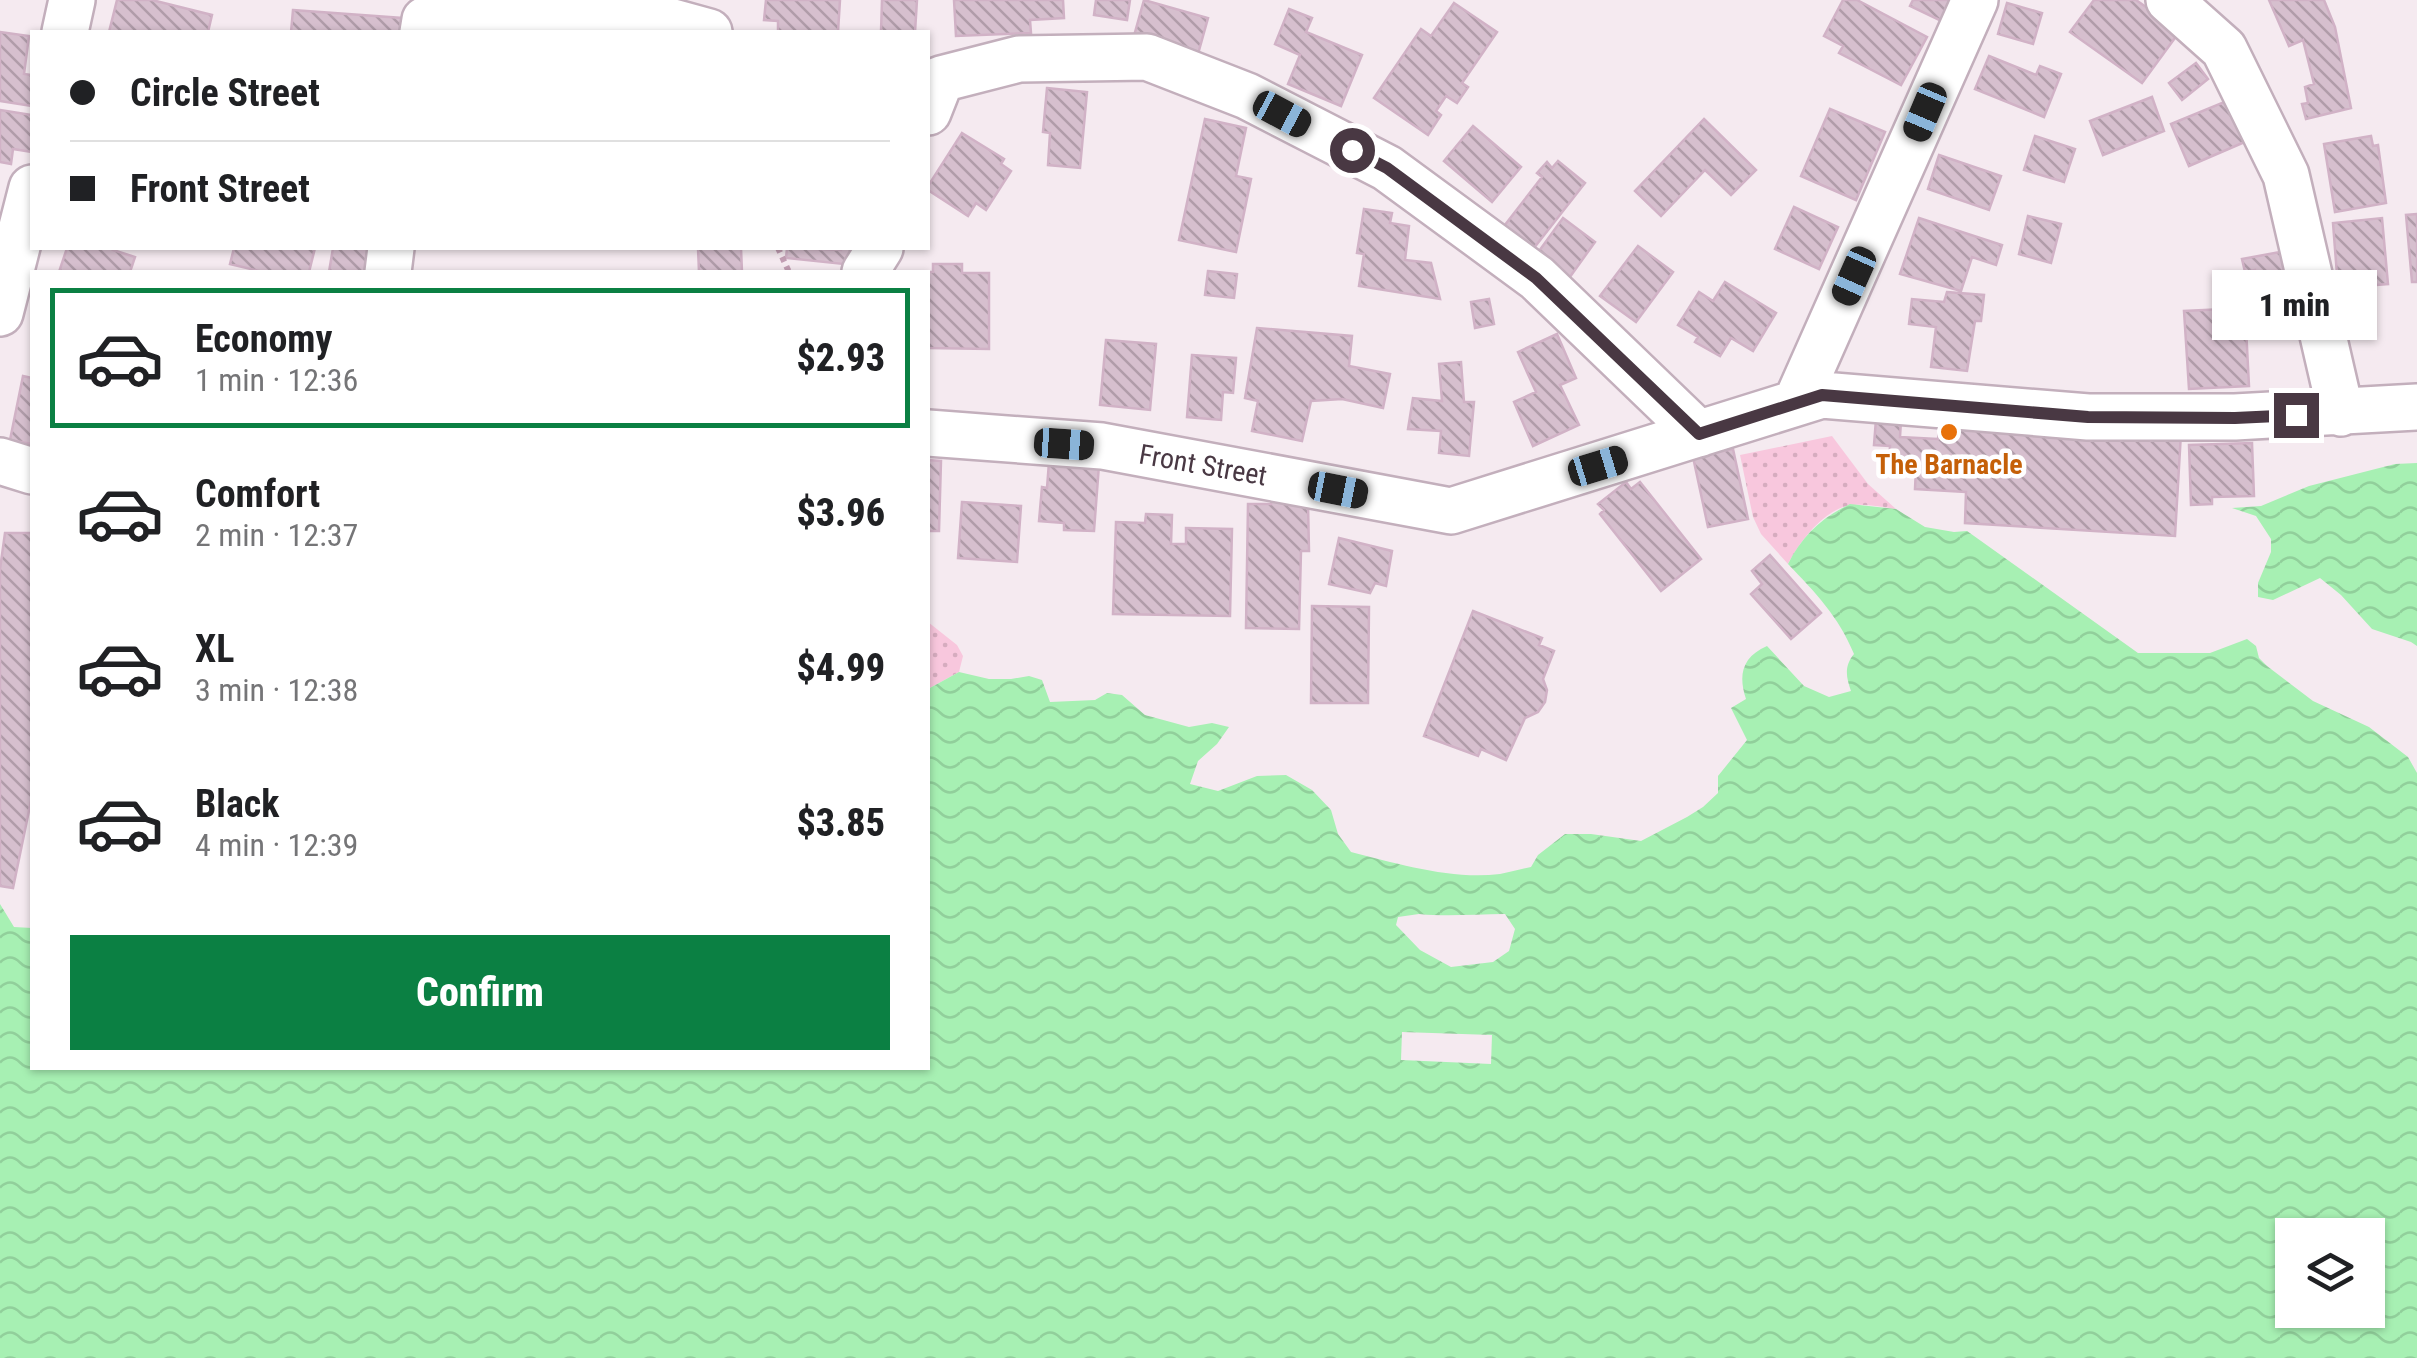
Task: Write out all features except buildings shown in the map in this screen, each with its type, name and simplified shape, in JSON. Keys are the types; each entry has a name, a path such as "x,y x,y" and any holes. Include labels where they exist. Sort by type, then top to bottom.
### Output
{"street":[{"path":"65,30 72,0"},
{"path":"1796,404 1975,0"},
{"path":"2169,0 2224,49 2286,175 2341,413"},
{"path":"423,30 425,20 618,7 641,7 704,30"},
{"path":"932,89 1019,59 1147,57 1246,96 1387,168 1536,278 1699,434"},
{"path":"0,313 30,196"},
{"name":"Front Street","path":"930,434 1102,446 1451,511 1822,395 2088,417 2235,418 2417,407"},
{"path":"0,460 30,470"}],"sand":[{"path":"1832,436 1868,484 1896,509 1854,505 1834,511 1807,535 1788,564 1761,534 1753,517 1740,455"},
{"path":"930,624 957,645 963,656 959,672 930,688"}],"water":[{"path":"2417,463 2417,646 2372,629 2320,578 2273,600 2258,597 2258,583 2271,552 2271,539 2256,516 2232,508 2261,506 2309,486 2395,464"},
{"path":"1850,504 1896,509 1925,527 1967,531 2138,653 2210,653 2247,639 2256,646 2259,658 2267,666 2313,701 2369,727 2408,757 2417,773 2417,1358 0,1358 0,904 14,927 30,928 30,1070 930,1070 930,688 959,672 989,679 1029,676 1042,680 1050,702 1095,700 1107,693 1122,695 1145,715 1189,727 1212,723 1229,727 1198,761 1190,784 1218,791 1257,776 1286,775 1312,790 1331,810 1338,834 1351,852 1444,873 1504,873 1531,867 1538,855 1565,834 1641,841 1703,807 1718,793 1718,776 1747,740 1731,708 1746,699 1744,668 1759,650 1767,646 1804,686 1829,697 1851,691 1847,672 1854,654 1848,641 1825,606 1788,564 1806,536","holes":["1419,914 1505,914 1515,929 1509,951 1493,962 1451,967 1420,950 1396,925 1398,917"]}],"pier":[{"path":"1402,1032 1492,1035 1491,1064 1401,1060"}],"place":[{"name":"The Barnacle","path":"1949,432"}],"route":[{"path":"1352,150 1387,168 1536,278 1699,434 1822,395 2088,417 2296,415"}]}
